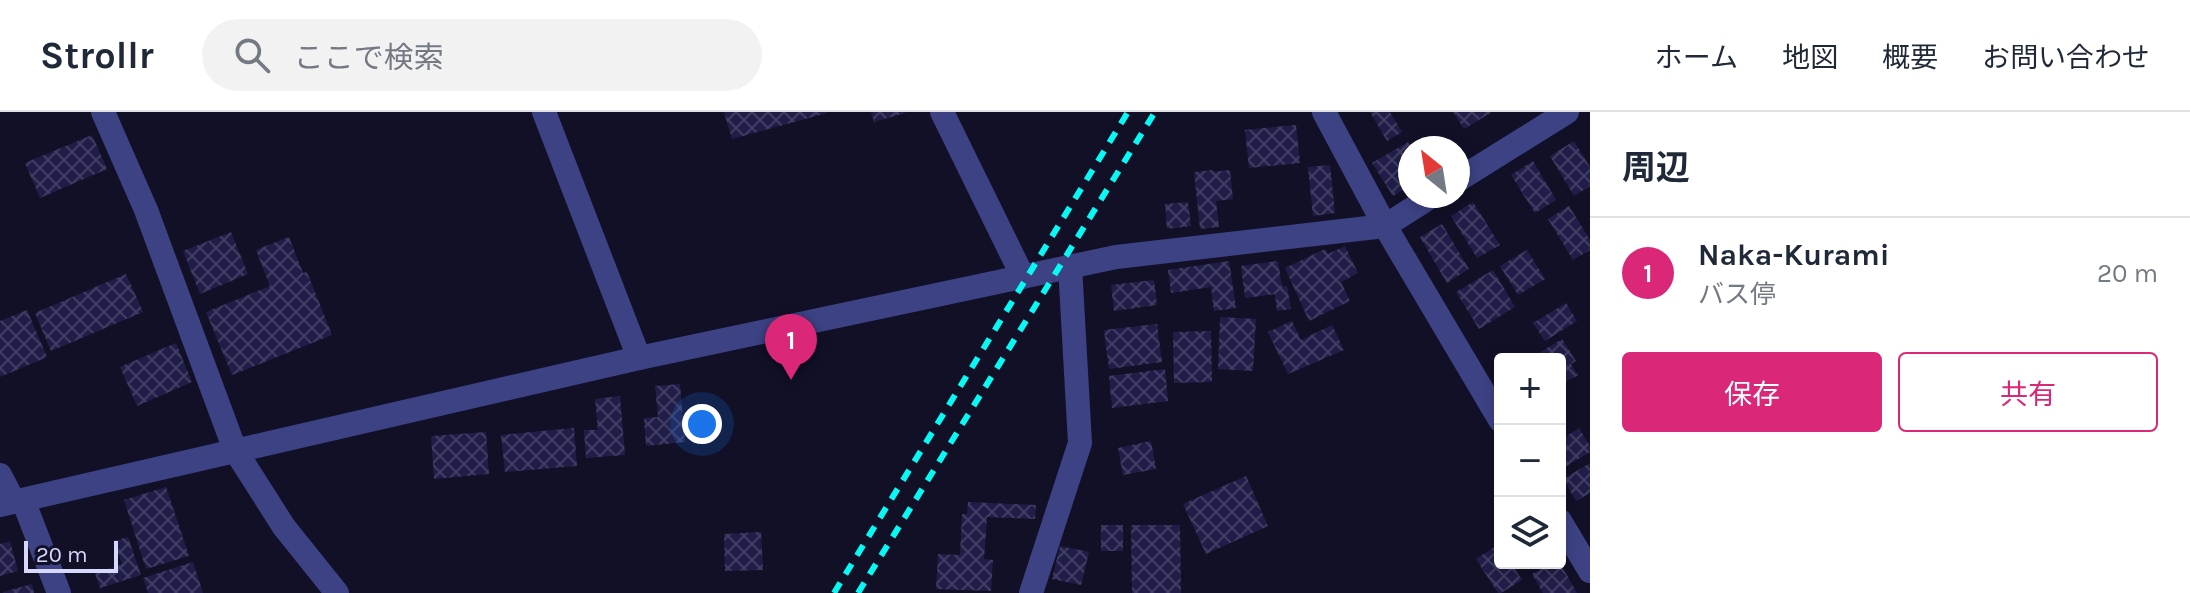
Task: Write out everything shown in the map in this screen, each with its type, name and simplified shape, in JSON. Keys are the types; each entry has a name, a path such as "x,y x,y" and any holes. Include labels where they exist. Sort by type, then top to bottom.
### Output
{"street":[{"path":"103,112 146,210 235,450 284,527 337,593"},
{"path":"544,112 639,358"},
{"path":"942,112 1023,277"},
{"path":"1324,112 1385,226 1494,410"},
{"path":"1470,173 1567,112"},
{"path":"12,502 639,358 1070,266 1116,257 1385,226 1413,208"},
{"path":"1031,593 1080,443 1070,266"},
{"path":"0,475 59,593"},
{"path":"1566,531 1590,571"}],"building":[{"path":"724,112 827,112 827,113 732,139"},
{"path":"871,112 905,112 905,113 874,122"},
{"path":"1370,112 1390,112 1402,132 1387,141"},
{"path":"1453,112 1492,112 1464,129"},
{"path":"1296,125 1300,163 1249,168 1245,130"},
{"path":"92,135 107,169 40,198 25,163"},
{"path":"1574,141 1590,167 1590,186 1574,196 1550,156"},
{"path":"1398,148 1398,193 1393,196 1372,163"},
{"path":"1533,161 1556,200 1535,213 1511,175"},
{"path":"1330,165 1335,213 1313,216 1308,167"},
{"path":"1230,170 1233,199 1216,201 1219,227 1200,229 1194,172"},
{"path":"1188,202 1191,226 1167,229 1165,204"},
{"path":"1473,202 1500,245 1477,258 1451,216 1464,208 1470,208"},
{"path":"1569,206 1590,240 1590,250 1573,260 1548,219"},
{"path":"1442,224 1469,269 1447,283 1420,237"},
{"path":"231,232 248,274 200,294 183,251"},
{"path":"289,237 303,273 307,272 332,335 232,375 206,312 270,286 256,250"},
{"path":"1345,246 1358,273 1341,282 1350,301 1309,321 1285,268 1325,249 1328,254"},
{"path":"1527,250 1545,279 1518,295 1500,266"},
{"path":"1229,261 1236,308 1214,311 1211,287 1171,293 1168,270"},
{"path":"1278,261 1282,287 1287,286 1291,309 1277,311 1275,294 1245,298 1241,266"},
{"path":"1493,270 1515,307 1479,329 1456,292"},
{"path":"126,274 143,312 51,351 35,313"},
{"path":"1154,280 1157,305 1114,311 1111,285"},
{"path":"1566,303 1577,321 1545,341 1533,323"},
{"path":"27,310 47,357 0,377 0,321"},
{"path":"1220,317 1256,319 1253,371 1218,369"},
{"path":"1292,321 1301,340 1332,325 1344,350 1288,374 1268,332"},
{"path":"1157,324 1162,362 1109,369 1104,330"},
{"path":"1211,331 1212,382 1174,383 1173,332"},
{"path":"1562,339 1576,361 1571,364 1578,375 1566,382 1566,353 1539,353"},
{"path":"176,343 192,382 137,406 120,367"},
{"path":"1165,369 1168,401 1112,408 1109,376"},
{"path":"680,384 685,442 646,446 644,418 658,417 655,386"},
{"path":"620,396 625,455 586,458 584,430 598,430 595,399"},
{"path":"574,428 577,466 505,472 501,435"},
{"path":"1579,428 1590,446 1590,452 1566,466 1566,436"},
{"path":"486,432 489,474 434,479 431,436"},
{"path":"1151,441 1156,469 1123,475 1118,448"},
{"path":"1590,463 1590,493 1576,501 1566,484 1566,477"},
{"path":"1246,476 1268,526 1206,554 1183,504"},
{"path":"166,487 189,556 146,569 124,500"},
{"path":"968,502 1036,505 1035,519 987,517 984,559 993,560 991,591 936,589 938,554 960,555 962,514 967,514"},
{"path":"1101,525 1123,525 1123,551 1101,551"},
{"path":"1131,525 1180,525 1181,593 1132,593"},
{"path":"761,532 763,570 725,571 724,534"},
{"path":"128,537 141,575 100,588 95,573 122,564 114,541"},
{"path":"10,541 18,571 0,576 0,544"},
{"path":"1060,546 1089,552 1081,585 1052,579"},
{"path":"1494,547 1494,569 1515,569 1522,580 1498,593 1476,559"},
{"path":"193,562 203,593 148,593 143,578"},
{"path":"1541,569 1563,569 1577,593 1543,593 1532,574"},
{"path":"32,584 34,593 3,593 3,592"}],"railway":[{"path":"834,593 1128,112"},
{"path":"858,593 1155,112"}],"place":[{"name":"Naka-Kurami","path":"791,380"}]}
